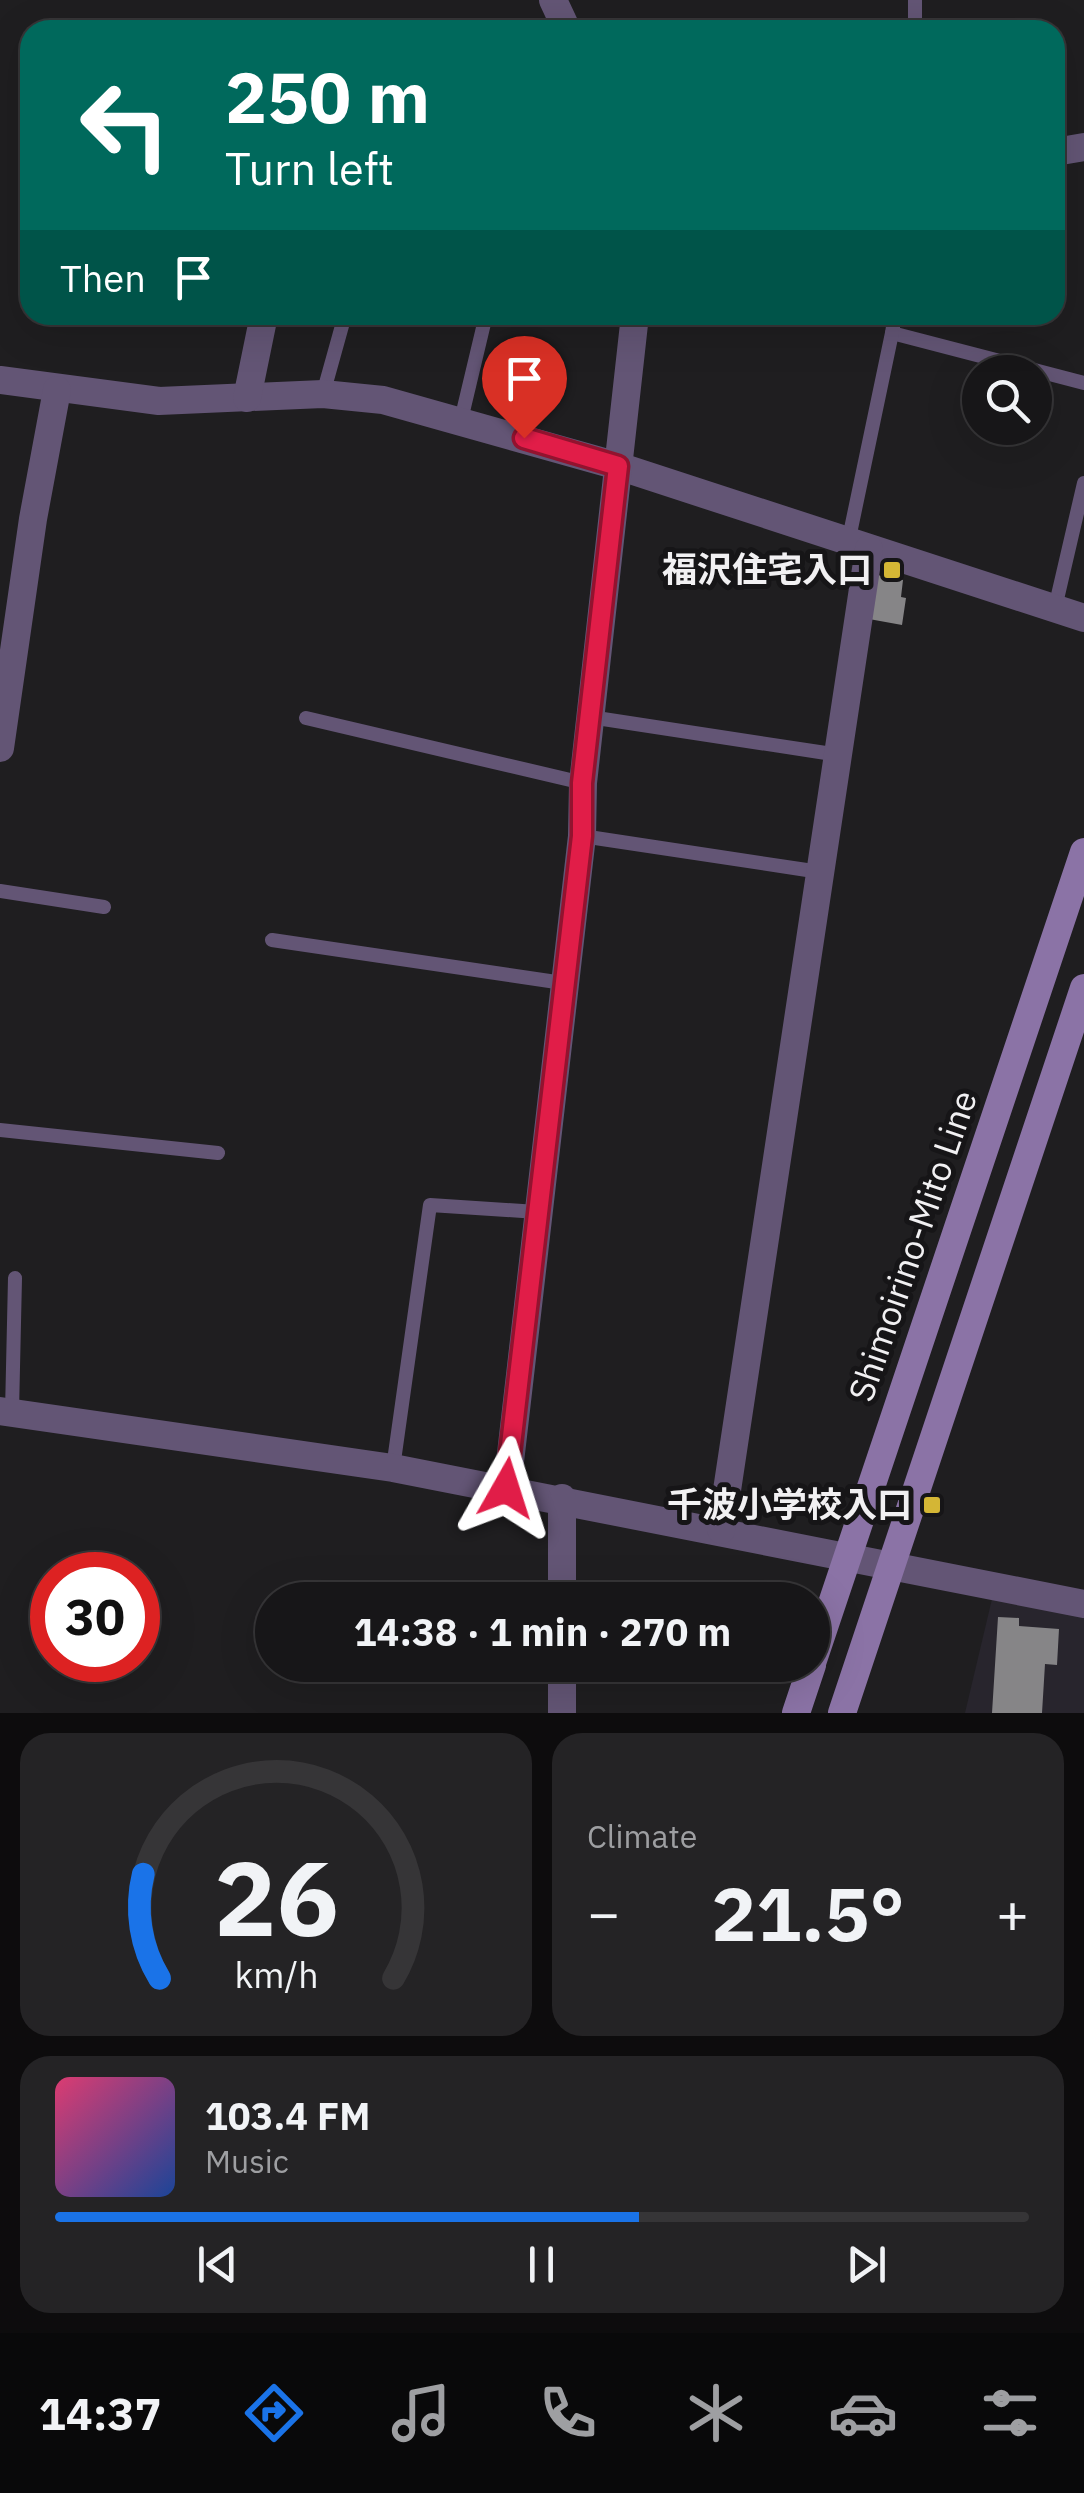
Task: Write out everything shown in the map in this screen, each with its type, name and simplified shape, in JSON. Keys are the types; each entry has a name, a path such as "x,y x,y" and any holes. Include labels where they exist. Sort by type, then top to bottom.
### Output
{"main road":[{"name":"Shimoirino-Mito Line","path":"830,1610 1084,852"},
{"path":"842,1713 1084,988"},
{"name":"Shimoirino-Mito Line","path":"796,1713 806,1682"}],"street":[{"path":"247,398 262,325"},
{"path":"506,1488 582,836 582,783 634,325"},
{"path":"0,380 159,401 324,394 383,400 618,466 1084,618"},
{"path":"0,748 57,390"},
{"path":"721,1530 839,755 859,546"},
{"path":"6,1411 393,1468 562,1498 890,1568 1084,1604"},
{"path":"562,1498 562,1582"},
{"path":"562,1682 562,1713"}],"lane":[{"path":"324,394 342,325"},
{"path":"462,420 484,325"},
{"path":"859,546 893,325"},
{"path":"892,333 1084,383"},
{"path":"1056,608 1084,483"},
{"path":"590,717 839,755"},
{"path":"306,718 582,783"},
{"path":"582,836 820,872"},
{"path":"0,891 104,907"},
{"path":"272,940 562,983"},
{"path":"0,1130 218,1153"},
{"path":"393,1468 430,1205 537,1212"},
{"path":"6,1411 15,1278"}],"shaded area":[{"path":"992,1599 1084,1613 1084,1713 965,1713"}],"building":[{"path":"872,574 903,580 901,597 906,598 902,625 869,619"},
{"path":"998,1617 1019,1618 1019,1626 1059,1629 1057,1665 1045,1664 1042,1713 992,1713"}],"place":[{"name":"福沢住宅入口","path":"892,570"},
{"name":"千波小学校入口","path":"932,1505"}],"route":[{"path":"506,1488 582,836 582,783 618,466 524,438"}]}
